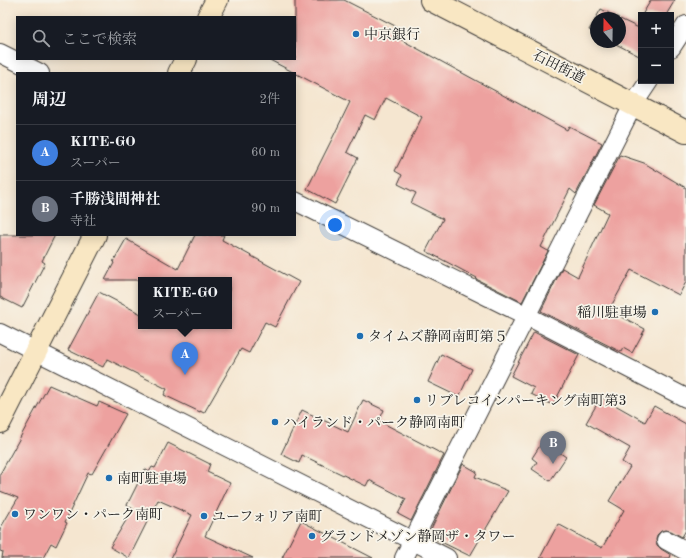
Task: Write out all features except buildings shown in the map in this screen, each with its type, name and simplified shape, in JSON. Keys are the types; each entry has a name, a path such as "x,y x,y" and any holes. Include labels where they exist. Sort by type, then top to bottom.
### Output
{"street":[{"path":"209,16 217,0"},
{"name":"石田街道","path":"431,0 686,132"},
{"path":"674,43 686,25"},
{"path":"0,53 38,72"},
{"path":"180,72 186,60"},
{"path":"404,558 634,105 647,84"},
{"path":"296,202 527,316 686,398"},
{"path":"0,422 94,236"},
{"path":"0,333 447,558"},
{"path":"666,540 686,551"}],"place":[{"name":"中京銀行","path":"356,34"},
{"name":"稲川駐車場","path":"655,312"},
{"name":"タイムズ静岡南町第５","path":"360,336"},
{"name":"KITE-GO","path":"185,375"},
{"name":"リブレコインパーキング南町第3","path":"417,400"},
{"name":"ハイランド・パーク静岡南町","path":"275,422"},
{"name":"千勝浅間神社","path":"553,464"},
{"name":"南町駐車場","path":"109,478"},
{"name":"ワンワン・パーク南町","path":"15,514"},
{"name":"ユーフォリア南町","path":"204,516"},
{"name":"グランドメゾン静岡ザ・タワー","path":"312,536"}]}
